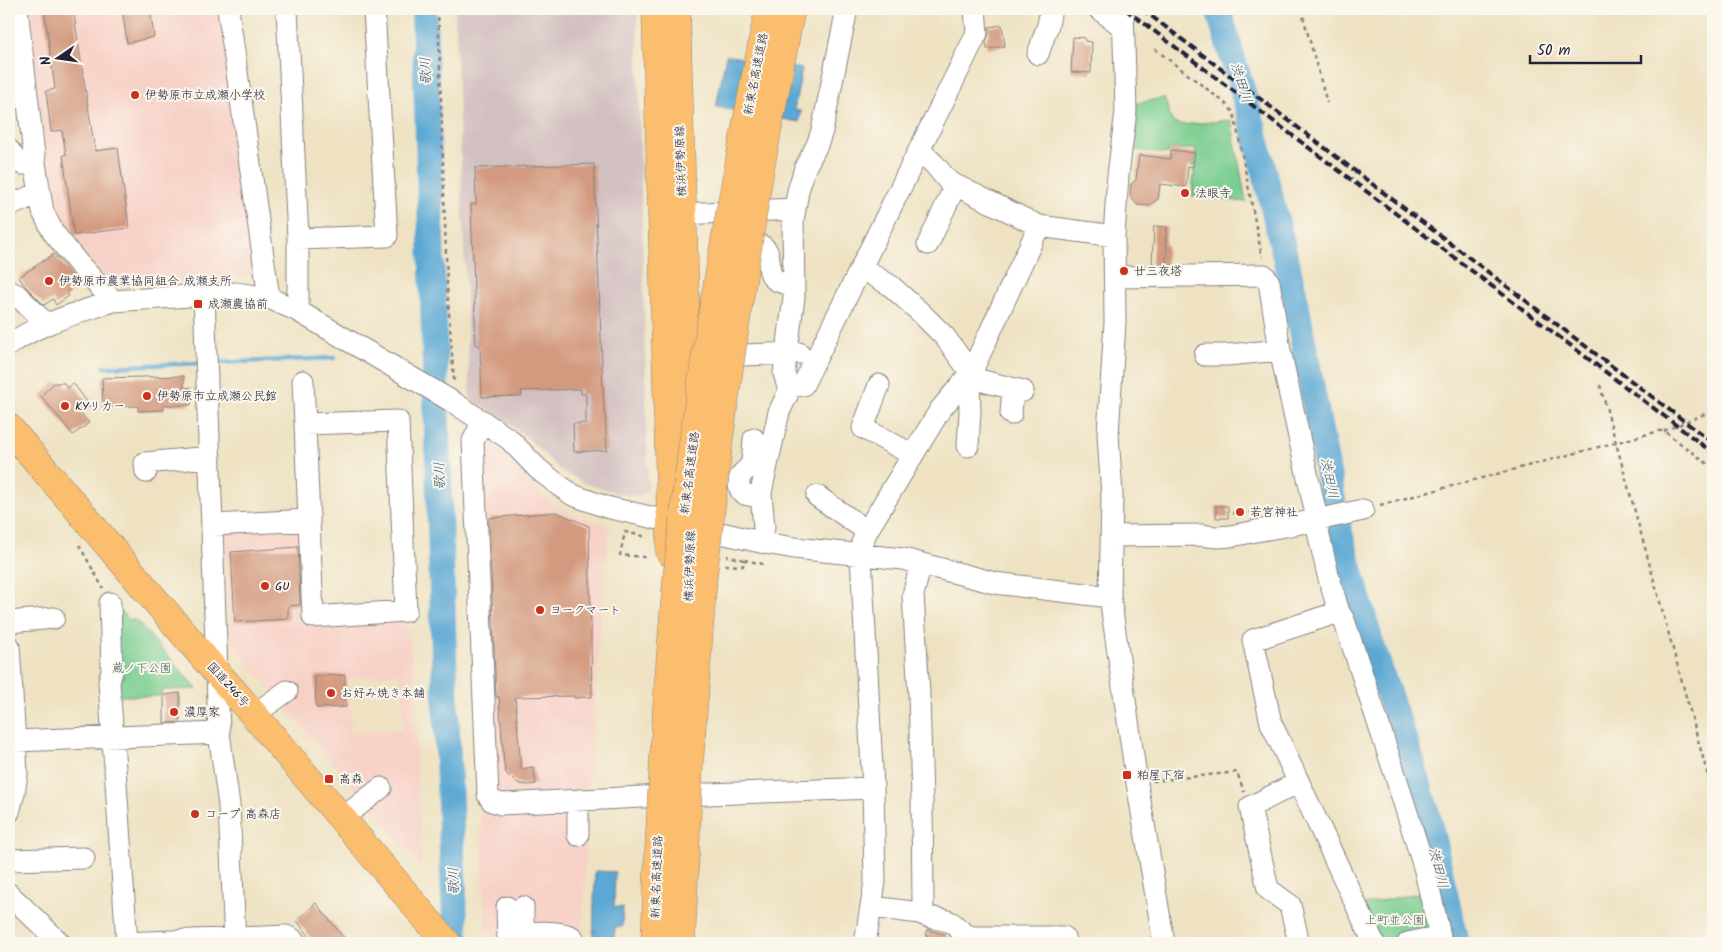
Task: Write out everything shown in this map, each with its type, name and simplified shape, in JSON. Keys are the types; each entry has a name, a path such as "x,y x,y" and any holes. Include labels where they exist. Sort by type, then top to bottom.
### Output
{"main road":[{"name":"横浜伊勢原線","path":"656,9 681,524"},
{"name":"横浜伊勢原線","path":"675,943 672,795 687,357 676,9"},
{"name":"新東名高速道路","path":"656,943 662,764 678,569 714,300 738,164 769,9"},
{"name":"新東名高速道路","path":"681,943 690,754 703,576 738,303 760,168 791,9"},
{"name":"国道246号","path":"14,435 256,716 447,943"},
{"name":"横浜伊勢原線","path":"656,943 672,795"}],"street":[{"path":"17,9 35,163 43,212 53,232 113,301"},
{"path":"228,9 268,298"},
{"path":"288,9 290,90 298,239 298,310"},
{"path":"298,239 387,236 374,9"},
{"path":"847,9 822,131 802,178 795,209 793,243 794,284 784,378 787,384 792,387 803,385 977,33 975,9"},
{"path":"1038,54 1048,25 1051,9"},
{"path":"1099,9 1123,18 1126,111 1118,175 1114,236 1115,322 1111,359 1108,434 1112,496 1110,597 1137,782 1164,943"},
{"path":"9,150 17,162 23,164 35,163"},
{"path":"919,150 955,186 1039,226 1114,236"},
{"path":"928,244 955,186"},
{"path":"9,206 39,194"},
{"path":"682,214 795,209"},
{"path":"865,943 875,882 873,788 861,555 862,543 867,531 940,410 970,374 1039,226"},
{"path":"760,245 768,254 772,277 782,283 794,284"},
{"path":"861,268 891,286 921,313 945,337 970,374 979,380 1018,390 1011,414"},
{"path":"1115,277 1264,275 1269,282 1280,350 1319,520 1328,575 1400,788 1424,867 1440,936 1408,943"},
{"path":"9,291 17,295 46,324"},
{"path":"9,345 46,324 113,301 236,293 268,298 298,310 454,403 509,439 538,469 573,495 606,507 794,548 903,559 995,583 1110,597"},
{"path":"204,294 219,733 229,805 235,941"},
{"path":"1204,355 1227,355 1280,350"},
{"path":"687,357 819,352"},
{"path":"968,446 970,374"},
{"path":"303,381 313,617 406,611 398,421 305,424"},
{"path":"879,385 863,428 913,455"},
{"path":"764,528 761,496 763,483 779,412 792,387"},
{"path":"483,421 473,441 488,795 492,801 501,804 672,795 873,788"},
{"path":"754,439 752,462 738,480 740,491 744,494 761,496"},
{"path":"145,462 210,456"},
{"path":"817,496 867,531"},
{"path":"1112,536 1228,536 1279,528 1363,510"},
{"path":"213,525 309,520"},
{"path":"920,913 922,905 922,801 916,632 912,595 921,564"},
{"path":"110,604 112,671 109,682 126,943 235,941 286,936 296,943"},
{"path":"1339,612 1253,640 1271,723 1374,943"},
{"path":"9,622 54,618"},
{"path":"9,646 17,774 9,812"},
{"path":"256,716 286,691"},
{"path":"15,741 219,733"},
{"path":"1299,782 1250,807 1268,889 1290,905 1299,943"},
{"path":"341,819 381,788"},
{"path":"578,800 578,834"},
{"path":"9,860 84,858"},
{"path":"9,894 60,943"},
{"path":"515,907 517,941 563,932 573,938 575,943"},
{"path":"872,907 920,913 926,918 946,920 958,930 972,937 1064,937 1065,943"}],"path":[{"path":"438,9 447,285 454,403"},
{"path":"1301,9 1327,103"},
{"path":"1155,49 1225,103 1234,113 1265,271 1264,275"},
{"path":"1600,385 1713,794"},
{"path":"1363,510 1615,442 1664,431 1713,412"},
{"path":"1664,431 1713,468"},
{"path":"645,557 620,554 625,532 647,537"},
{"path":"78,538 79,544 110,604"},
{"path":"723,554 763,564"},
{"path":"720,564 743,566 744,560"},
{"path":"1137,782 1237,772 1250,807"}],"shaded area":[{"name":"伊勢原市立成瀬小学校","path":"28,9 219,9 261,275 118,288 105,277 55,219 47,182"},
{"path":"455,9 637,9 648,488 641,496 625,495 587,484 560,470 528,438 500,417 470,399"},
{"path":"466,437 480,447 490,442 509,459 543,496 558,507 579,517 610,526 604,574 588,792 582,943 486,943"},
{"path":"230,530 303,531 307,623 407,620 414,673 417,783 422,867 231,643 226,535","holes":["401,674 403,731 351,733 349,677"]}],"green space":[{"path":"1164,98 1173,123 1182,125 1231,120 1246,202 1192,196 1196,149 1169,149 1169,154 1129,149 1137,103"},
{"name":"蔵ノ下公園","path":"113,602 129,620 136,620 197,689 163,690 161,696 115,696"},
{"name":"上町並公園","path":"1426,891 1430,933 1390,943 1381,943 1364,905"}],"water":[{"path":"726,55 802,69 794,110 801,111 799,122 716,107"},
{"path":"595,871 615,872 614,907 623,908 622,927 615,927 614,943 593,943"}],"building":[{"path":"44,9 73,9 95,151 118,148 129,228 74,235 63,155 66,155 62,130 51,132 46,91 55,89"},
{"path":"122,9 150,9 154,37 127,43"},
{"path":"1002,25 1005,46 987,49 986,42 989,27"},
{"path":"1073,37 1085,38 1085,41 1092,42 1091,73 1071,72"},
{"path":"1171,150 1195,153 1193,167 1188,166 1186,187 1160,184 1158,199 1149,206 1137,205 1130,196 1131,184 1136,180 1139,155 1170,159"},
{"path":"594,164 607,450 574,452 573,424 586,423 586,394 581,394 581,389 521,391 522,396 482,397 480,345 476,345 471,204 476,204 475,168"},
{"path":"1154,226 1167,227 1165,245 1167,245 1166,264 1152,264"},
{"name":"伊勢原市農業協同組合 成瀬支所","path":"54,254 78,284 66,292 69,296 56,305 53,299 44,305 24,285 19,277"},
{"name":"伊勢原市立成瀬公民館","path":"184,376 184,388 191,388 191,405 164,405 164,410 138,411 138,406 103,407 102,378"},
{"path":"54,383 64,383 67,388 73,383 91,407 76,407 89,423 73,435 41,396"},
{"path":"1216,506 1228,506 1228,518 1216,518"},
{"path":"556,512 589,526 592,697 515,697 521,769 533,767 536,784 528,785 520,784 513,780 506,773 504,764 499,697 496,697 489,518"},
{"path":"298,547 300,605 288,606 288,619 235,622 231,552"},
{"name":"お好み焼き本舗","path":"345,675 346,707 316,708 315,676"},
{"path":"180,693 180,722 164,723 164,695"},
{"path":"316,903 348,943 315,943 297,921"},
{"path":"927,930 945,934 945,943 926,943"}],"waterway":[{"name":"歌川","path":"424,9 445,688 456,943"},
{"name":"渋田川","path":"1218,9 1253,126 1293,288 1338,526 1371,643 1413,765 1429,821 1456,943"},
{"path":"213,363 334,358"},
{"path":"104,367 200,363"}],"railway":[{"path":"1125,9 1713,453"},
{"path":"1142,9 1713,443"}],"place":[{"name":"伊勢原市立成瀬小学校","path":"135,95"},
{"name":"法眼寺","path":"1185,193"},
{"name":"廿三夜塔","path":"1124,271"},
{"name":"伊勢原市農業協同組合 成瀬支所","path":"49,281"},
{"name":"成瀬農協前","path":"198,304"},
{"name":"伊勢原市立成瀬公民館","path":"147,396"},
{"name":"KYリカー","path":"65,406"},
{"name":"若宮神社","path":"1240,512"},
{"name":"GU","path":"265,586"},
{"name":"ヨークマート","path":"540,610"},
{"name":"お好み焼き本舗","path":"331,693"},
{"name":"濃厚家","path":"174,712"},
{"name":"粕屋下宿","path":"1127,775"},
{"name":"高森","path":"329,779"},
{"name":"コープ 高森店","path":"195,814"}]}
